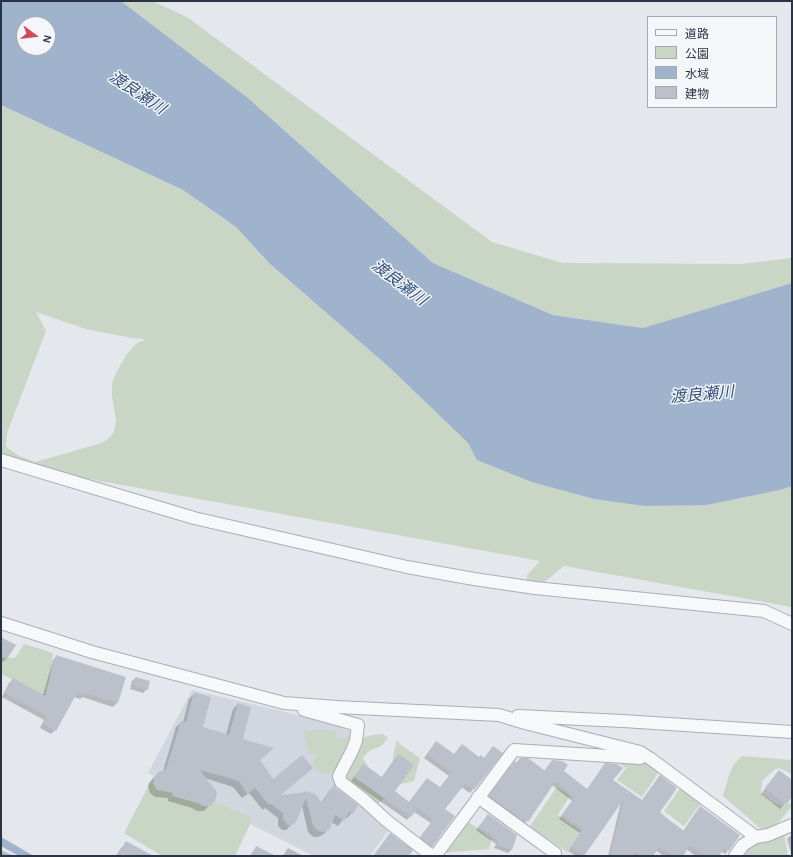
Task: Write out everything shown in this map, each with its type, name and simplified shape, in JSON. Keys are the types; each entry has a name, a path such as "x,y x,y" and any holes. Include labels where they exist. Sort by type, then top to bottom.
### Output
{"street":[{"path":"1,460 194,518 407,567 535,588 764,611 792,624"},
{"path":"1,623 92,652 284,703 358,725 356,741 339,776 341,782 387,821 434,856 514,750 652,759"},
{"path":"284,703 337,708 623,721 792,732"},
{"path":"499,715 640,752 652,759 756,837"},
{"path":"478,797 556,853"},
{"path":"735,856 744,845 756,837 768,835 792,825"}],"shaded area":[{"path":"192,690 324,721 353,732 335,779 390,828 370,856 314,856 148,773"}],"green space":[{"path":"121,1 152,1 187,17 492,242 563,263 741,264 792,258 792,283 643,328 553,315 433,263 248,98"},
{"path":"1,105 183,190 236,227 269,263 390,368 468,443 478,460 707,505 780,490 792,486 792,607 564,566 542,584 527,582 527,575 540,561 1,463","holes":["36,312 86,329 132,338 146,339 136,344 127,354 116,373 112,384 112,396 116,421 114,432 102,443 35,462 19,456 6,447 7,433 46,331"]},
{"path":"24,644 53,653 48,693 44,696 1,674 1,658 15,658"},
{"path":"304,730 325,730 335,732 338,740 350,736 362,738 383,734 388,738 381,746 369,751 363,758 368,767 386,781 393,768 393,756 397,740 401,745 420,758 414,781 392,786 385,797 378,804 353,784 334,772 323,774 313,768 316,755 308,752"},
{"path":"742,756 792,760 792,774 779,768 774,770 762,781 761,793 779,806 790,803 792,804 775,827 761,829 723,796 730,772 734,764"},
{"path":"613,759 649,763 659,772 642,797 617,780 626,768"},
{"path":"153,777 253,818 235,856 162,856 124,833"},
{"path":"557,787 570,796 558,815 581,831 567,852 530,826"},
{"path":"681,787 702,802 684,826 664,811"},
{"path":"466,820 492,839 489,849 441,853"},
{"path":"784,834 788,856 741,856 757,843"}],"water":[{"name":"渡良瀬川","path":"1,1 121,1 248,98 433,263 553,315 643,328 792,283 792,486 780,490 707,505 645,506 594,499 532,482 477,460 468,443 390,368 269,263 236,227 183,190 1,105"},
{"path":"1,837 34,856 19,856 1,846"}],"building":[{"path":"1,637 16,645 7,659 1,655"},
{"path":"56,655 126,677 118,703 85,693 85,695 77,693 56,731 43,724 47,716 5,693 13,678 45,696"},
{"path":"135,677 150,681 148,690 133,685"},
{"path":"194,692 211,697 203,727 229,735 238,703 251,707 243,739 274,748 260,760 273,779 302,755 313,768 281,795 305,791 315,794 322,803 334,784 336,788 358,805 353,814 350,811 344,821 335,815 330,829 324,832 318,831 313,826 306,798 296,822 292,825 288,825 283,820 283,813 271,804 269,805 255,788 247,794 239,781 200,770 217,794 215,801 210,806 203,806 198,803 172,796 173,793 157,790 153,784 154,777 159,772 166,769 181,721 186,722"},
{"path":"436,741 454,754 462,744 479,757 481,755 484,758 493,746 503,753 474,790 465,784 445,809 455,816 432,847 420,837 433,820 418,808 411,817 354,777 363,764 382,777 398,754 414,765 395,791 409,802 427,778 440,787 452,772 427,754"},
{"path":"520,758 528,758 545,771 552,760 562,761 568,765 564,771 587,789 605,763 617,764 623,768 613,780 642,800 660,775 677,788 660,812 666,818 684,831 700,806 740,835 729,851 725,848 719,856 704,856 690,845 683,856 673,856 659,847 653,856 641,856 635,852 632,856 610,856 624,799 584,856 571,847 583,829 562,815 575,797 555,782 528,822 523,818 522,820 489,795 515,761 516,763"},
{"path":"779,770 792,780 792,797 786,805 765,788"},
{"path":"488,814 517,835 512,850 497,845 498,840 479,827"},
{"path":"390,833 413,850 409,856 373,856"},
{"path":"126,841 153,856 118,856"},
{"path":"256,846 276,856 251,856"}]}
